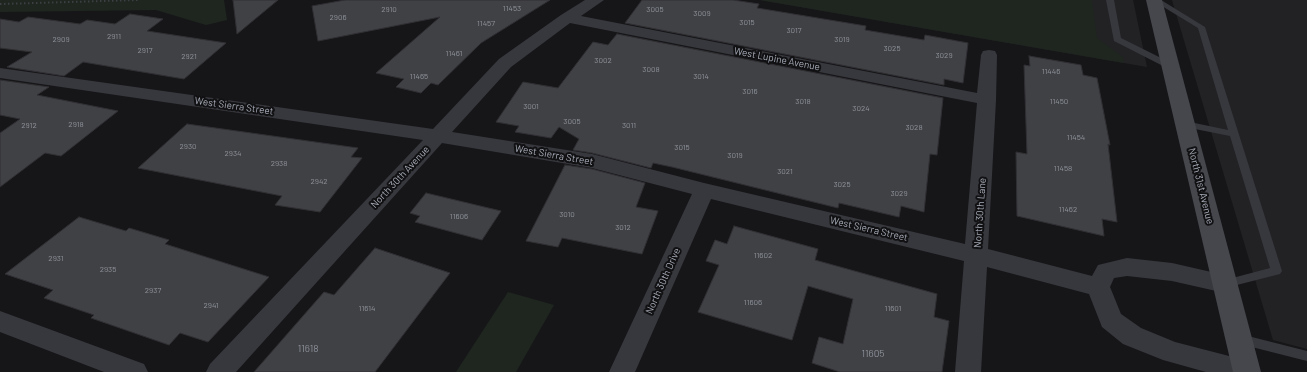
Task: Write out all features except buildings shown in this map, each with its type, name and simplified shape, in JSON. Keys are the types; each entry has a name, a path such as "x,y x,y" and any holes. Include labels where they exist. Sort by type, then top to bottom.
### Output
{"street":[{"name":"North 30th Avenue","path":"219,372 505,63 567,18 596,0"},
{"name":"North 31st Avenue","path":"1155,0 1170,66 1247,371"},
{"name":"West Lupine Avenue","path":"567,18 987,100"},
{"name":"North 30th Lane","path":"968,372 977,255 989,55"},
{"name":"West Sierra Street","path":"0,73 439,136 592,161 704,190 977,255 1098,287"},
{"name":"North 30th Drive","path":"622,372 704,190"},
{"path":"1225,284 1172,272 1127,267 1106,271 1098,287 1111,320 1132,336 1172,352 1247,371"},
{"path":"0,321 135,372"}],"lane":[{"path":"1110,0 1117,39 1170,66"},
{"path":"1155,0 1201,27 1276,271 1225,284"},
{"path":"1185,124 1233,134"},
{"path":"1238,339 1307,356"}],"path":[{"path":"0,4 138,0"}],"shaded area":[{"path":"0,0 224,0 227,20 206,25 156,10 0,12"},
{"path":"760,0 1133,0 1147,67 1124,63"},
{"path":"760,0 1092,0 1097,38 1123,57 1124,63"},
{"path":"1172,0 1307,0 1307,349 1273,340"},
{"path":"508,292 554,305 516,372 456,372"}]}
